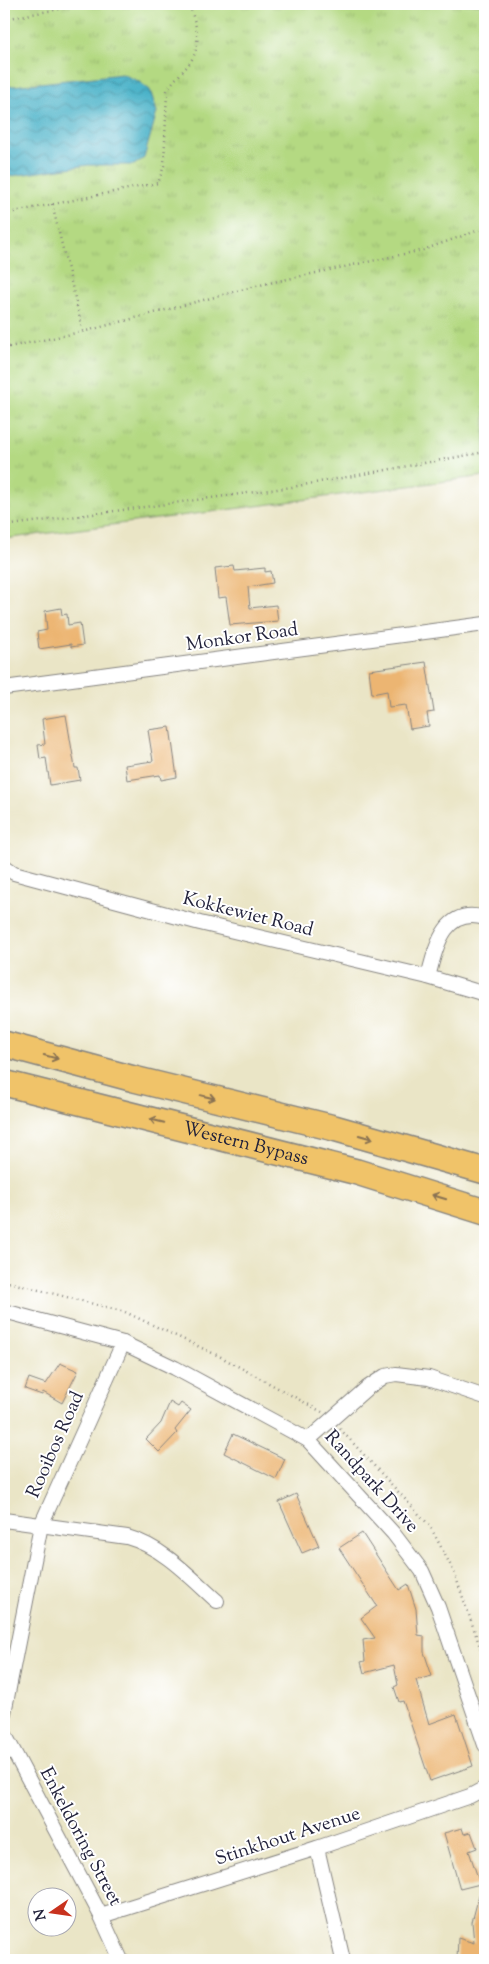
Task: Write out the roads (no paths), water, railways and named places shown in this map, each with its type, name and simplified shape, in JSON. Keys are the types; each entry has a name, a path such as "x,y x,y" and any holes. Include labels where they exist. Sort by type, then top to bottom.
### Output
{"highway":[{"name":"Western Bypass","path":"4,1044 134,1079 334,1128 485,1171"},
{"name":"Western Bypass","path":"4,1083 357,1172 485,1212"}],"street":[{"name":"Monkor Road","path":"4,688 485,624"},
{"name":"Kokkewiet Road","path":"4,866 14,874 200,923 428,977 485,994"},
{"path":"428,977 443,932 451,923 462,916 476,915 485,918"},
{"name":"Randpark Drive","path":"4,1311 123,1343 175,1368 308,1440 393,1533 422,1571 438,1607 485,1745"},
{"name":"Rooibos Road","path":"4,1713 41,1525 123,1343"},
{"path":"308,1440 367,1388 385,1376 396,1374 430,1378 485,1397"},
{"path":"4,1520 140,1540 166,1556 217,1601"},
{"name":"Enkeldoring Street","path":"4,1733 101,1916 121,1960"},
{"name":"Stinkhout Avenue","path":"101,1916 317,1848 470,1796 485,1788"},
{"path":"317,1848 344,1960"}],"water":[{"path":"122,74 138,81 150,90 157,112 144,158 134,165 88,165 4,177 4,87"}]}
